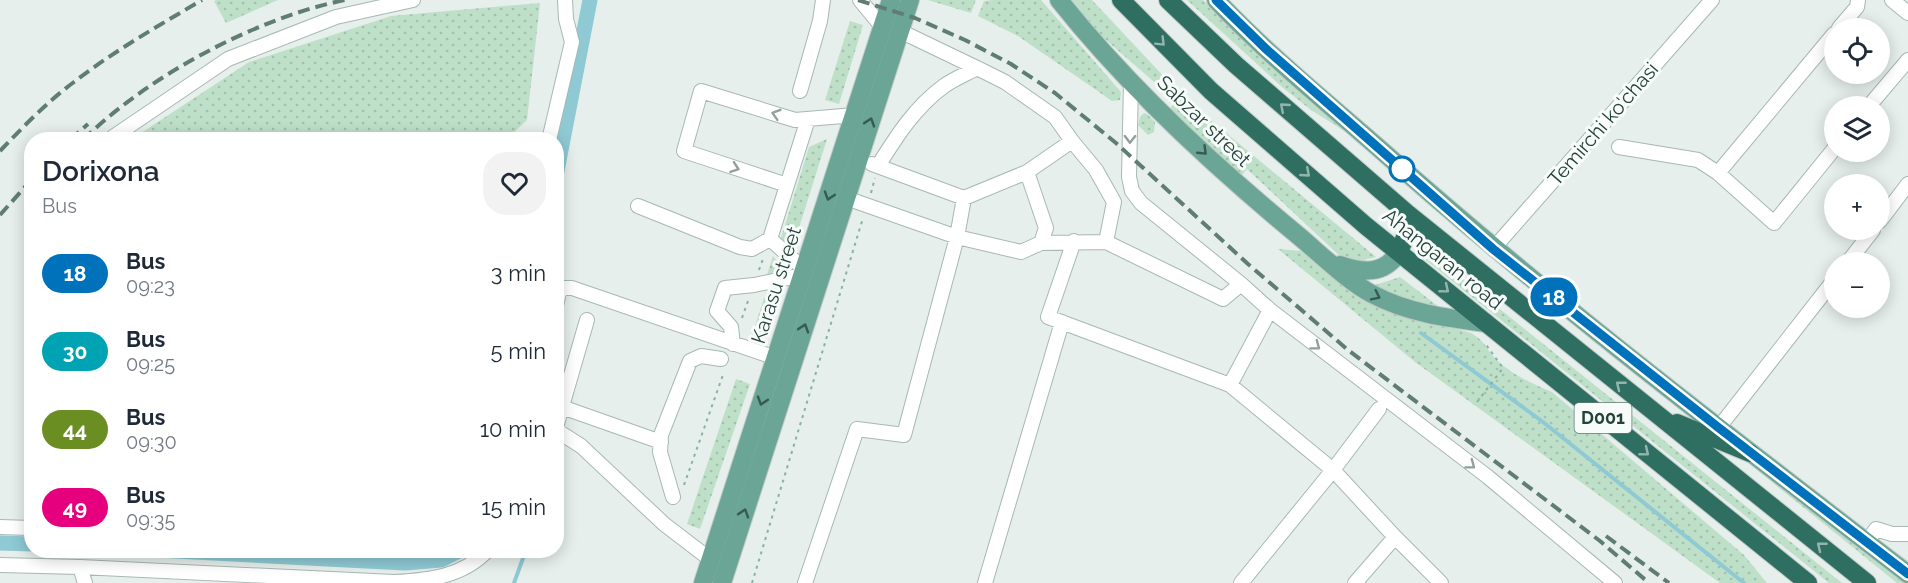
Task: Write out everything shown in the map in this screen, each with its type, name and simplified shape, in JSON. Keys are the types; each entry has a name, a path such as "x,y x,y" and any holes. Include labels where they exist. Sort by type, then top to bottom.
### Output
{"highway":[{"name":"Ahangaran road","path":"1121,0 1211,91 1399,252 1482,329 1808,583"},
{"name":"Ahangaran road","path":"1168,0 1236,65 1408,214 1867,583"},
{"path":"1399,252 1406,236 1408,214"},
{"path":"1658,415 1715,433 1750,453"}],"main road":[{"name":"Karasu street","path":"722,583 858,159 891,29 891,0"},
{"name":"Karasu street","path":"703,583 855,115 891,29 910,0"},
{"name":"Sabzar street","path":"1059,0 1131,81 1245,192 1329,262 1368,292 1394,304 1482,329"},
{"name":"Ahangaran road","path":"1216,0 1268,51 1493,249 1715,433"},
{"path":"1329,262 1369,272 1386,266 1399,252"},
{"path":"1750,453 1908,574"}],"street":[{"path":"119,132 228,59 336,17 413,0"},
{"path":"551,132 572,42 566,19 565,0"},
{"path":"800,91 820,21 823,0"},
{"path":"860,0 891,29 1005,82 1055,117 1096,170 1114,202 1106,242"},
{"name":"Temirchi ko'chasi","path":"1493,249 1711,0"},
{"path":"1848,18 1857,7 1858,0"},
{"path":"1892,0 1908,13"},
{"path":"1718,173 1824,46"},
{"path":"1877,96 1908,60"},
{"path":"878,166 901,129 928,100 944,86 977,68"},
{"path":"1131,81 1129,177 1132,191 1141,203 1270,310 1488,477 1608,581"},
{"path":"788,185 684,151 701,91 795,120 855,115"},
{"path":"638,206 740,247 753,249 770,239 808,119"},
{"path":"858,159 964,198 1027,172 1072,141"},
{"path":"1619,147 1698,160 1718,173 1774,223 1824,161"},
{"path":"1027,172 1046,228 1041,243"},
{"path":"1890,208 1908,184"},
{"path":"846,198 957,237 1022,252 1041,243 1106,242 1223,299 1241,284"},
{"path":"805,583 857,429 904,435 957,237 964,198"},
{"path":"770,239 804,272"},
{"path":"1856,252 1865,240"},
{"path":"1074,241 1048,317 1230,385 1333,470 1441,583"},
{"path":"733,344 731,327 717,311 725,288 754,285 804,272"},
{"path":"564,288 572,288 776,358"},
{"path":"1715,433 1824,293"},
{"path":"1230,385 1270,310"},
{"path":"564,391 587,320"},
{"path":"985,583 1062,322"},
{"path":"678,494 660,452 661,435 690,361 701,356 721,359"},
{"path":"564,408 661,442"},
{"path":"1241,583 1379,410"},
{"path":"564,434 582,446 664,524 711,560"},
{"path":"0,526 24,528"},
{"path":"1866,542 1876,529 1892,534 1908,534"},
{"path":"1354,583 1395,537"},
{"path":"0,565 394,582 438,577 464,569 478,558"},
{"path":"80,567 85,583"}],"path":[{"path":"752,583 878,166"},
{"path":"678,494 770,239"},
{"path":"1477,402 1503,368 1482,329"}],"green space":[{"path":"278,0 226,23 214,1"},
{"path":"928,0 976,0 971,13"},
{"path":"1041,0 1121,92 1120,100 1112,101 1018,36 978,16 984,1"},
{"path":"1071,0 1092,0 1184,98 1376,257 1359,261 1343,259 1247,169 1239,178 1168,110 1177,102 1098,33"},
{"path":"1187,0 1203,0 1266,60 1351,135 1311,110 1282,87"},
{"path":"540,3 527,120 514,132 143,132 249,62 391,16"},
{"path":"850,21 863,25 839,104 825,100"},
{"path":"1144,113 1155,122 1154,132 1148,135 1138,125"},
{"path":"827,139 792,250 781,238 809,147"},
{"path":"1278,249 1301,251 1369,303 1476,336 1506,368 1552,392 1744,555 1767,583 1720,583 1415,362"},
{"path":"1431,254 1842,583 1829,583 1426,260"},
{"path":"773,256 785,272 767,275"},
{"path":"1400,277 1447,313 1408,302 1372,286"},
{"path":"777,295 761,343 751,339 764,298"},
{"path":"736,379 750,384 700,529 687,524"},
{"path":"1741,457 1907,583 1897,583"}],"waterway":[{"path":"564,135 590,0"},
{"path":"1421,333 1543,422 1744,583"},
{"path":"0,543 24,544"},
{"path":"309,558 405,563 445,558"},
{"path":"514,583 523,558"}],"railway":[{"path":"0,151 45,106 89,71 136,39 202,0"},
{"path":"92,132 139,94 171,72 205,53 276,20 345,0"},
{"path":"858,0 915,18 965,40 1011,64 1055,93 1116,143 1248,264 1348,350 1600,541 1649,583"},
{"path":"79,132 88,124"},
{"path":"0,215 24,188"},
{"path":"1606,536 1669,583"}],"bus line":[{"name":"18","path":"1216,0 1265,48 1493,249 1908,574"}]}
